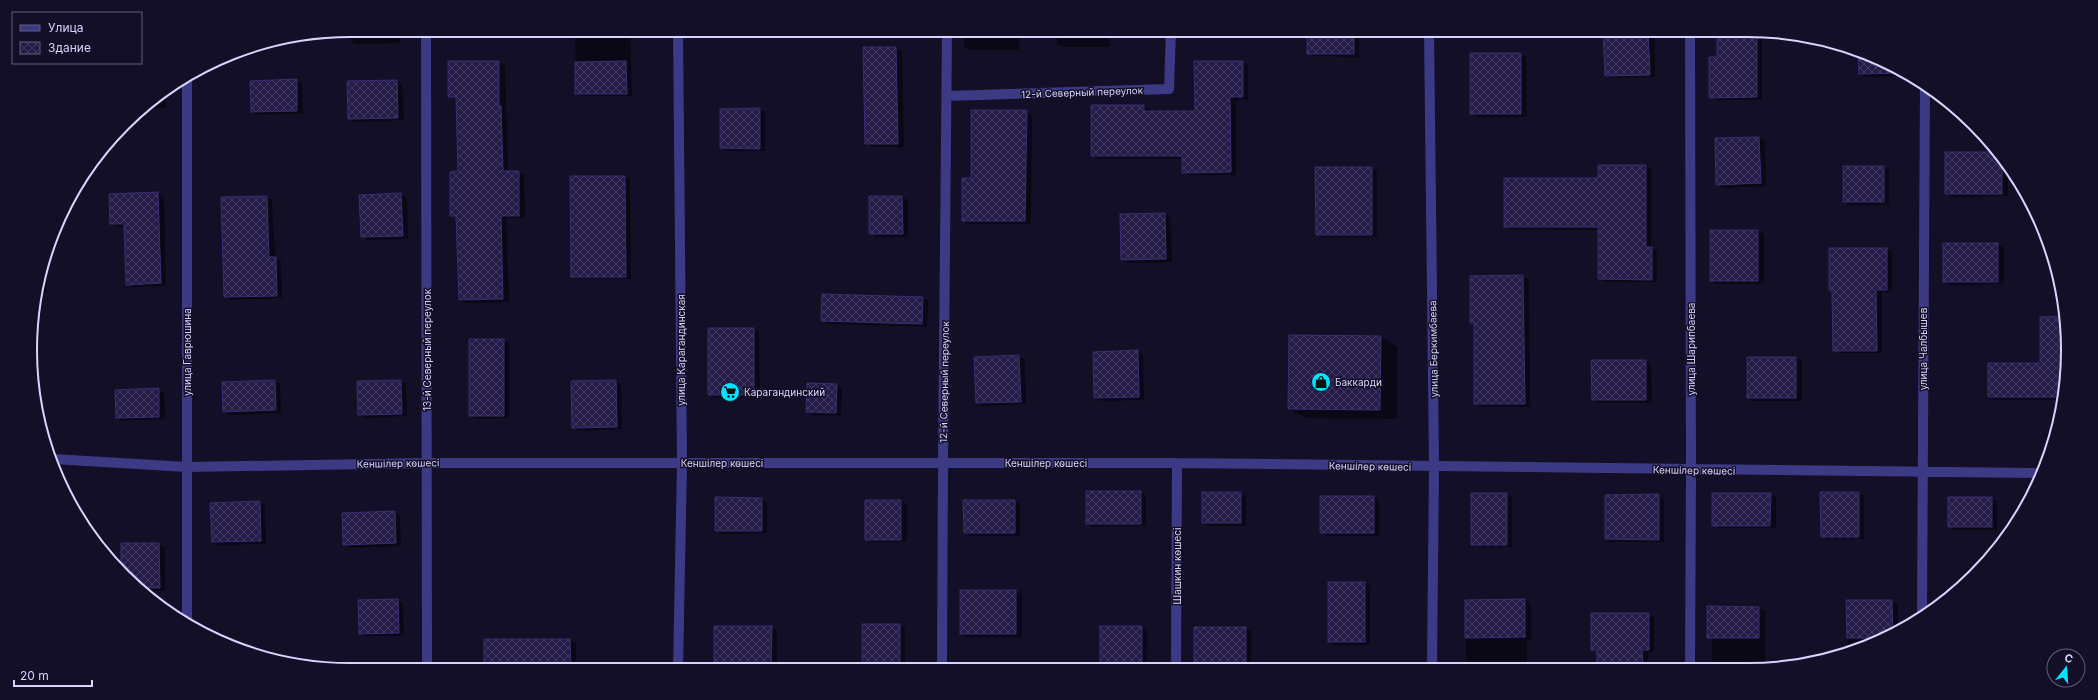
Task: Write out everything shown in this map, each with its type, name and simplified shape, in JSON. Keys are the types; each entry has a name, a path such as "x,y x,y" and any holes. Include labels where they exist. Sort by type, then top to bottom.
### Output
{"street":[{"name":"13-й Северный переулок","path":"426,37 426,663"},
{"name":"улица Карагандинская","path":"678,37 682,463 678,663"},
{"name":"12-й Северный переулок","path":"942,663 947,37"},
{"name":"12-й Северный переулок","path":"947,96 1169,89 1171,37"},
{"name":"улица Беркимбаева","path":"1429,37 1434,466 1432,663"},
{"name":"улица Шарипбаева","path":"1690,37 1692,470 1690,663"},
{"name":"улица Гаврюшина","path":"187,83 187,617"},
{"name":"улица Чалбышев","path":"1922,610 1925,92"},
{"name":"Кеншілер көшесі","path":"57,459 187,467 427,463 1177,463 2036,473"},
{"name":"Шашкин көшесі","path":"1176,663 1177,463"}],"building":[{"path":"1307,37 1354,37 1354,54 1307,54"},
{"path":"1603,37 1648,37 1650,75 1605,76"},
{"path":"1717,37 1757,37 1757,97 1709,98 1709,57 1717,57"},
{"path":"863,47 896,47 898,144 865,144"},
{"path":"1470,53 1521,53 1521,114 1470,114"},
{"path":"1858,57 1894,73 1859,74"},
{"path":"448,61 499,61 499,106 501,106 503,171 519,171 519,216 501,216 503,299 459,300 456,216 450,216 450,172 458,171 456,97 448,97"},
{"path":"626,61 627,94 575,94 575,62"},
{"path":"1194,61 1243,61 1243,97 1230,97 1231,172 1182,173 1182,156 1091,156 1091,105 1144,105 1144,111 1195,111"},
{"path":"297,79 297,111 251,112 250,81"},
{"path":"397,80 398,118 348,119 347,81"},
{"path":"760,108 760,149 720,148 720,109"},
{"path":"971,110 1027,110 1025,221 962,221 962,178 971,178"},
{"path":"1759,137 1761,183 1716,185 1715,138"},
{"path":"1945,152 1990,152 2002,168 2002,194 1945,194"},
{"path":"1598,165 1646,165 1646,247 1652,247 1652,280 1598,279 1598,227 1504,227 1504,178 1598,178"},
{"path":"1843,166 1884,166 1884,202 1843,202"},
{"path":"1315,167 1372,167 1372,235 1316,235"},
{"path":"570,176 625,176 626,277 571,277"},
{"path":"158,192 161,283 126,285 124,224 110,224 109,194"},
{"path":"401,193 403,236 361,237 359,195"},
{"path":"267,196 269,257 276,257 277,296 224,297 221,197"},
{"path":"869,196 902,196 903,234 869,234"},
{"path":"1165,213 1166,259 1121,260 1120,214"},
{"path":"1710,230 1758,230 1758,281 1710,281"},
{"path":"1943,243 1998,243 1998,282 1943,282"},
{"path":"1829,248 1887,248 1887,290 1876,290 1877,351 1833,351 1832,290 1829,290"},
{"path":"1523,275 1525,404 1474,404 1474,323 1470,323 1470,276"},
{"path":"822,294 923,297 922,324 821,321"},
{"path":"2059,316 2061,350 2057,397 1988,397 1988,363 2040,363 2040,317"},
{"path":"708,328 754,328 754,395 708,395"},
{"path":"1289,335 1381,336 1380,410 1288,409"},
{"path":"469,339 504,339 504,416 469,416"},
{"path":"1138,350 1139,397 1094,398 1093,352"},
{"path":"1019,355 1021,402 976,403 974,357"},
{"path":"1747,357 1796,357 1796,398 1747,398"},
{"path":"1591,360 1646,360 1646,400 1592,400"},
{"path":"275,380 276,410 223,412 222,382"},
{"path":"401,380 402,414 358,415 357,381"},
{"path":"616,380 617,427 572,428 571,381"},
{"path":"807,383 837,384 836,413 806,412"},
{"path":"159,388 159,417 116,418 115,390"},
{"path":"1086,491 1141,491 1141,524 1086,524"},
{"path":"1202,492 1241,492 1241,523 1202,523"},
{"path":"1820,492 1859,492 1859,537 1821,537"},
{"path":"1471,493 1507,493 1507,545 1471,545"},
{"path":"1712,493 1771,493 1770,526 1712,526"},
{"path":"1659,494 1659,540 1605,539 1605,495"},
{"path":"1320,496 1374,496 1374,533 1320,533"},
{"path":"715,497 762,498 762,531 715,531"},
{"path":"1948,497 1992,497 1992,527 1948,527"},
{"path":"865,500 901,500 901,540 865,540"},
{"path":"963,500 1015,500 1015,533 964,533"},
{"path":"260,501 261,541 212,542 210,503"},
{"path":"395,511 396,543 343,545 342,513"},
{"path":"121,543 159,543 160,588 147,588 121,562"},
{"path":"1328,582 1365,582 1365,642 1328,642"},
{"path":"960,590 1016,590 1016,634 960,634"},
{"path":"398,599 399,633 359,634 358,600"},
{"path":"1525,599 1525,637 1465,638 1465,600"},
{"path":"1846,600 1892,600 1893,627 1870,638 1847,638"},
{"path":"1707,606 1759,607 1759,638 1707,638"},
{"path":"1591,613 1649,613 1649,650 1642,650 1643,663 1597,663 1597,650 1591,650"},
{"path":"862,624 900,624 900,663 862,663"},
{"path":"714,626 772,626 771,663 714,663"},
{"path":"1100,626 1142,626 1142,663 1100,663"},
{"path":"1194,627 1246,627 1246,663 1194,663"},
{"path":"484,639 570,639 571,663 484,663"}],"place":[{"name":"Баккарди","path":"1321,382"},
{"name":"Карагандинский","path":"730,392"}]}
